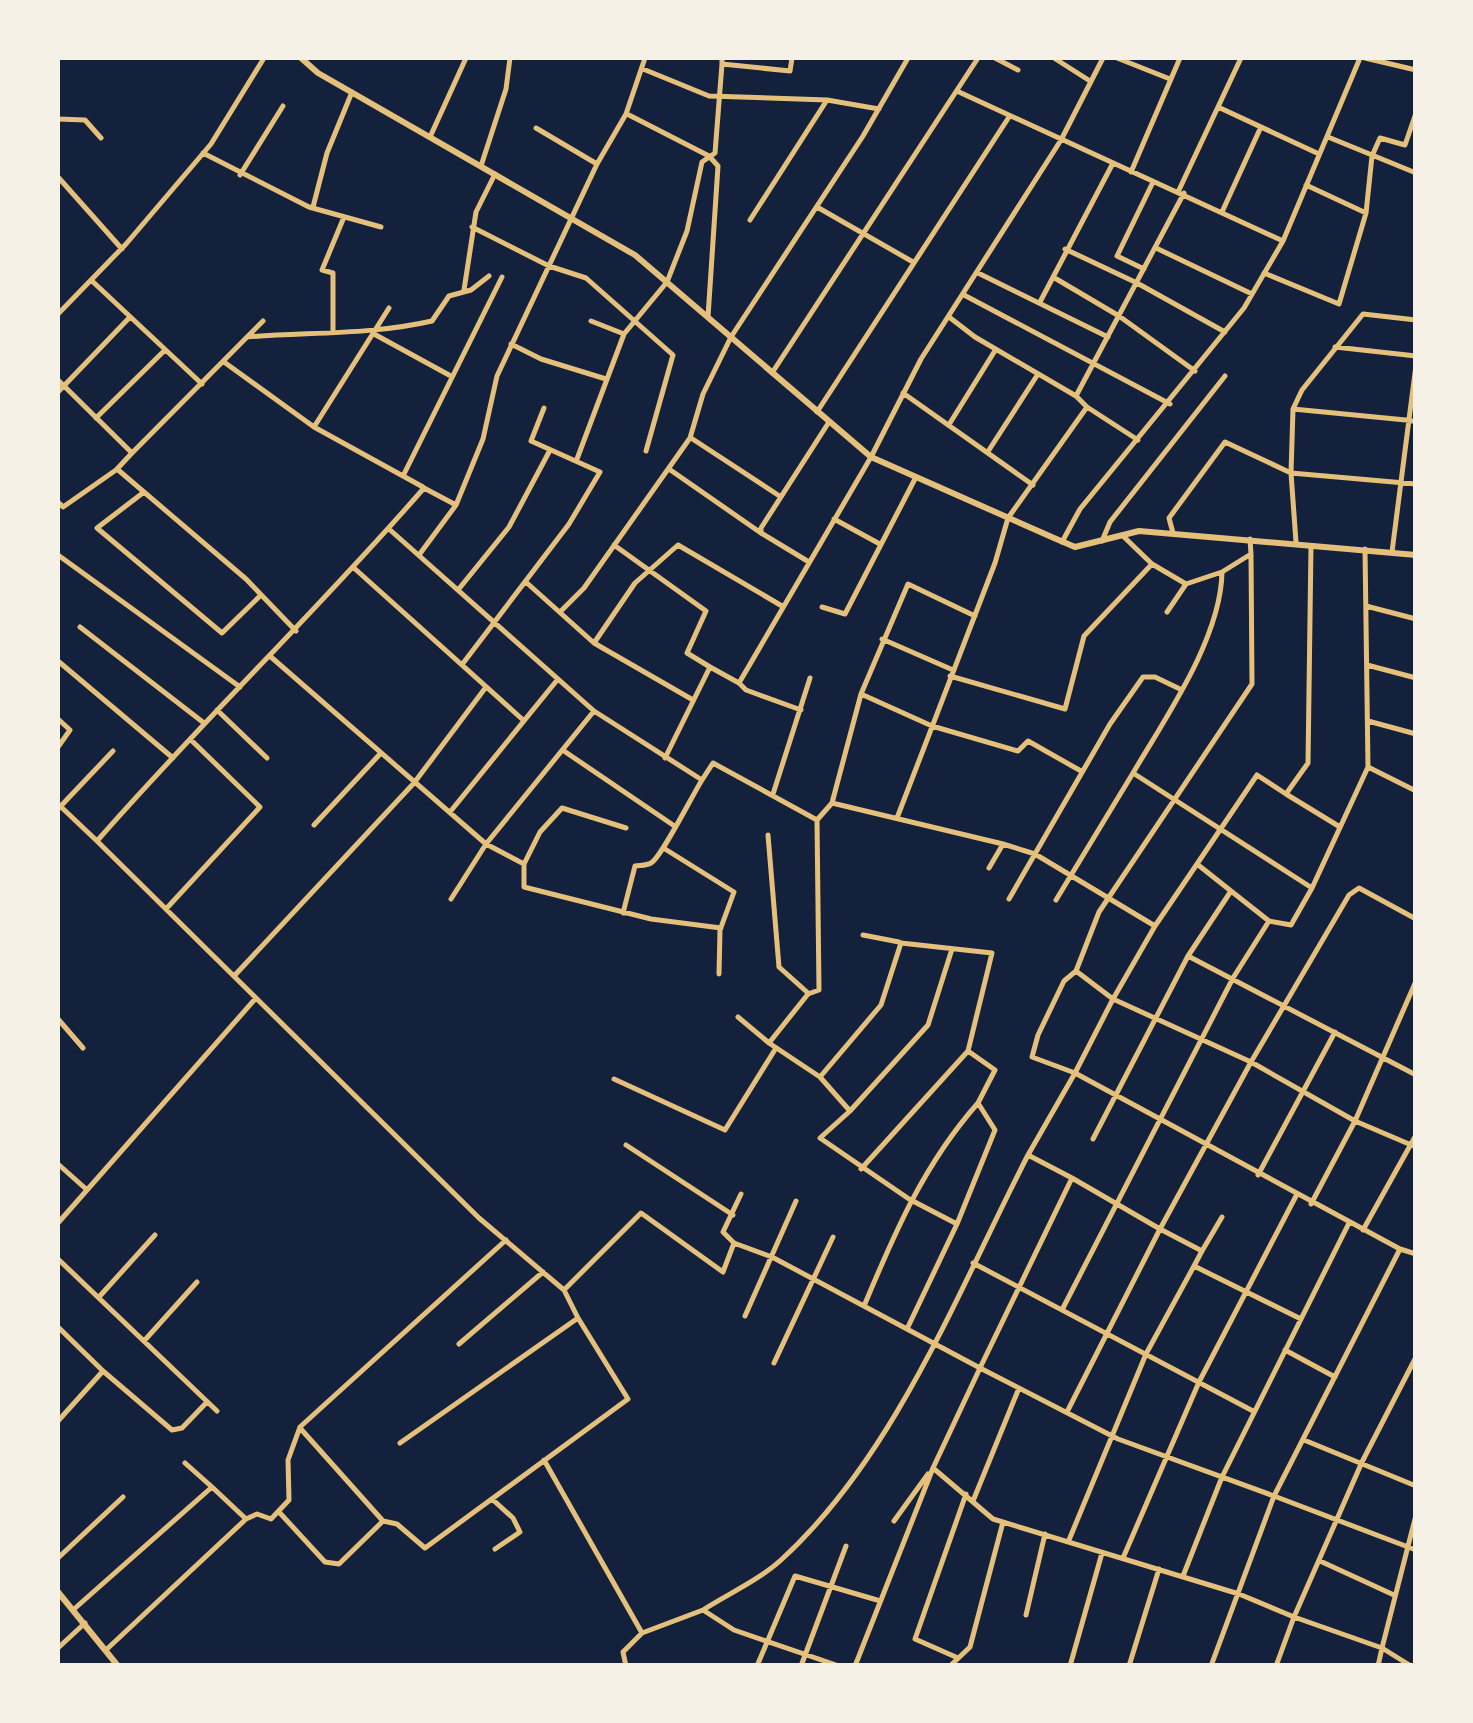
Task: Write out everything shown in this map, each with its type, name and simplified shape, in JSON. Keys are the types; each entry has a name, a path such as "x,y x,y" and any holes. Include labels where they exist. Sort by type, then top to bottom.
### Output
{"street":[{"path":"58,314 122,249 203,152 264,58"},
{"path":"300,58 352,92 635,254 871,457 1075,547 1101,544 1138,531 1416,555"},
{"path":"430,137 466,58"},
{"path":"481,166 506,89 510,58"},
{"path":"418,555 456,505 512,344 597,164 626,114 645,58"},
{"path":"752,67 754,58"},
{"path":"577,459 624,334 667,282 687,231 702,162 715,153 722,60 790,72 792,58"},
{"path":"561,611 614,546 690,438 703,394 731,337 908,58"},
{"path":"772,373 960,92 978,58"},
{"path":"996,58 1018,70"},
{"path":"1054,58 1090,81"},
{"path":"739,683 871,457 903,394 1062,140 1103,58"},
{"path":"1117,58 1170,79"},
{"path":"1131,172 1180,58"},
{"path":"1076,396 1156,248 1241,58"},
{"path":"1062,542 1080,509 1170,404 1252,294 1283,241 1363,58 1416,70"},
{"path":"643,69 720,97 827,100 879,109"},
{"path":"312,208 327,152 352,92"},
{"path":"960,92 1283,241"},
{"path":"750,220 827,100"},
{"path":"240,174 283,106"},
{"path":"1218,107 1260,130 1320,154"},
{"path":"1264,273 1339,304 1366,213 1372,156 1380,138 1404,145 1416,113"},
{"path":"626,114 709,156 718,166 708,317"},
{"path":"817,412 1010,116"},
{"path":"58,118 86,120 101,138"},
{"path":"536,128 597,164"},
{"path":"1222,212 1260,130"},
{"path":"1328,138 1416,173"},
{"path":"203,152 312,208 381,227"},
{"path":"1040,302 1112,163"},
{"path":"464,290 472,227 495,174"},
{"path":"58,176 122,249"},
{"path":"1144,270 1117,256 1153,182"},
{"path":"1306,185 1366,213"},
{"path":"817,207 913,262"},
{"path":"332,332 333,273 322,270 344,216"},
{"path":"472,227 550,266 586,278 636,318 673,355 646,451"},
{"path":"1156,248 1252,294"},
{"path":"1065,249 1138,283 1224,332"},
{"path":"978,273 1108,337"},
{"path":"247,337 374,334 432,321 449,296 489,276"},
{"path":"404,474 449,375 502,277"},
{"path":"1052,277 1120,316 1195,371"},
{"path":"91,280 202,385"},
{"path":"964,295 1170,404"},
{"path":"314,427 389,308"},
{"path":"1296,542 1291,473 1293,409 1334,347 1363,314 1416,320"},
{"path":"58,392 130,317"},
{"path":"949,317 1076,396 1138,440"},
{"path":"58,502 62,507 118,469 262,320"},
{"path":"591,321 624,334"},
{"path":"374,334 449,375"},
{"path":"512,344 541,358 606,379"},
{"path":"1334,347 1416,356"},
{"path":"950,423 996,349"},
{"path":"96,418 165,350"},
{"path":"224,362 361,456 404,474 456,505"},
{"path":"1392,552 1416,366"},
{"path":"988,450 1038,374"},
{"path":"1101,544 1110,522 1226,376"},
{"path":"58,380 132,453"},
{"path":"903,394 950,423 1033,485"},
{"path":"897,818 930,724 975,616 1008,518 1087,407"},
{"path":"464,662 526,583 600,472 577,459 548,452 532,441 544,408"},
{"path":"1293,409 1412,420"},
{"path":"762,533 829,422"},
{"path":"690,438 781,497"},
{"path":"1173,533 1169,518 1225,442 1291,473 1416,484"},
{"path":"458,590 509,527 548,452"},
{"path":"118,469 261,594 296,632"},
{"path":"669,470 809,562"},
{"path":"822,607 845,614 878,543 916,477"},
{"path":"97,841 204,723 296,632 424,488"},
{"path":"144,492 97,528 222,632 261,594"},
{"path":"834,519 878,543"},
{"path":"388,529 594,712 702,780"},
{"path":"1124,536 1152,564 1186,584"},
{"path":"1250,539 1252,684 1108,898 1076,971 1064,982 1030,1052 1037,1061 1075,1073 1116,1093 1296,1196 1416,1254"},
{"path":"1286,794 1308,762 1311,544"},
{"path":"594,644 635,583 678,545 684,545 782,606"},
{"path":"614,546 706,611 687,653 746,690 801,710"},
{"path":"1198,864 1269,921 1291,925 1312,888 1368,767 1365,549"},
{"path":"1167,612 1186,584 1222,572 1251,554"},
{"path":"58,556 240,686"},
{"path":"882,639 952,673 1065,709 1084,636 1152,564"},
{"path":"354,568 464,662 522,719"},
{"path":"1056,900 1182,690 1222,598 1222,572"},
{"path":"526,583 594,644 694,700"},
{"path":"769,1044 808,994 819,990 817,820 832,803 861,694 908,584 975,616"},
{"path":"1366,606 1416,619"},
{"path":"80,627 204,723"},
{"path":"271,657 486,844 524,864"},
{"path":"58,661 172,758"},
{"path":"1367,666 1416,678"},
{"path":"665,758 710,667"},
{"path":"773,796 810,678"},
{"path":"1009,899 1082,771 1143,678 1155,678 1182,690"},
{"path":"449,813 558,679"},
{"path":"234,976 414,783 486,687"},
{"path":"861,694 930,724 1018,750 1028,742 1082,771"},
{"path":"217,710 267,758"},
{"path":"452,899 486,844 594,712"},
{"path":"58,719 70,730 58,747"},
{"path":"1368,722 1416,734"},
{"path":"166,910 260,807 190,739"},
{"path":"113,750 58,807 506,1240 564,1290 628,1399 425,1548 397,1524 383,1520 300,1427"},
{"path":"564,750 674,825"},
{"path":"314,825 380,754"},
{"path":"624,913 635,866 652,864 665,848 674,825 714,763 817,820"},
{"path":"1368,767 1416,790"},
{"path":"1133,773 1312,888"},
{"path":"626,1666 623,1652 642,1633 703,1610 779,1562 826,1510 888,1426 1112,999 1155,926 1257,775 1340,827"},
{"path":"832,803 1035,854 1155,926"},
{"path":"626,828 562,808 540,832 524,864 524,887 624,913 721,928"},
{"path":"768,835 779,967 808,994"},
{"path":"989,868 1003,844"},
{"path":"665,848 734,892 721,928 719,974"},
{"path":"1067,1412 1206,1144 1342,904 1359,888 1416,919"},
{"path":"1093,1139 1188,956 1231,892"},
{"path":"1063,1308 1233,978 1269,921"},
{"path":"861,1169 968,1051 992,954 863,935"},
{"path":"820,1077 880,1005 900,942"},
{"path":"952,949 928,1025 820,1138 861,1169 957,1224"},
{"path":"1188,956 1416,1076"},
{"path":"1076,971 1112,999 1251,1062 1355,1121 1413,1146"},
{"path":"1311,1204 1355,1121 1416,981"},
{"path":"58,1223 256,998"},
{"path":"738,1017 769,1044 820,1077 850,1110"},
{"path":"58,1020 83,1048"},
{"path":"1258,1175 1335,1032"},
{"path":"614,1079 724,1130 776,1048"},
{"path":"864,1306 909,1199 947,1138 978,1104 995,1070 968,1051"},
{"path":"907,1329 957,1224 995,1130 978,1104"},
{"path":"1362,1230 1413,1146 1416,1134"},
{"path":"626,1144 733,1215"},
{"path":"1028,1155 1202,1252"},
{"path":"58,1164 86,1189"},
{"path":"855,1666 877,1600 885,1593 933,1468 1072,1178"},
{"path":"741,1194 724,1232 734,1242 772,1258 1113,1436 1416,1550"},
{"path":"1123,1558 1198,1382 1296,1196"},
{"path":"745,1316 796,1201"},
{"path":"564,1290 641,1214 724,1272 734,1242"},
{"path":"1068,1542 1146,1354 1222,1217"},
{"path":"1183,1576 1222,1476 1350,1223"},
{"path":"99,1297 155,1236"},
{"path":"774,1363 834,1237"},
{"path":"106,1649 246,1519 257,1514 270,1519 278,1512 288,1500 288,1460 300,1427 506,1240"},
{"path":"1211,1666 1274,1496 1400,1249"},
{"path":"58,1259 217,1411"},
{"path":"973,1262 1254,1412"},
{"path":"1194,1266 1302,1319"},
{"path":"459,1344 543,1272"},
{"path":"144,1341 197,1282"},
{"path":"400,1443 578,1318"},
{"path":"59,1330 172,1430 182,1428 207,1402"},
{"path":"1285,1350 1336,1378"},
{"path":"1278,1665 1336,1519 1416,1356"},
{"path":"58,1421 103,1371"},
{"path":"973,1500 1019,1388"},
{"path":"1304,1440 1416,1486"},
{"path":"544,1460 642,1633"},
{"path":"185,1463 246,1519"},
{"path":"933,1468 1003,1522 1239,1594 1382,1648 1412,1666"},
{"path":"894,1521 933,1468"},
{"path":"73,1610 212,1487"},
{"path":"958,1658 915,1639 966,1494"},
{"path":"58,1558 124,1497"},
{"path":"492,1499 513,1518 520,1532 495,1549"},
{"path":"278,1512 324,1562 339,1564 383,1520"},
{"path":"1378,1666 1405,1546 1416,1515"},
{"path":"950,1666 970,1647 1003,1522"},
{"path":"1026,1616 1045,1534"},
{"path":"802,1666 846,1546"},
{"path":"1070,1666 1103,1552"},
{"path":"1320,1562 1394,1595"},
{"path":"1129,1666 1160,1569"},
{"path":"757,1666 795,1576 877,1600"},
{"path":"58,1592 118,1666"},
{"path":"703,1610 734,1630 839,1666"},
{"path":"58,1648 85,1623"}]}
